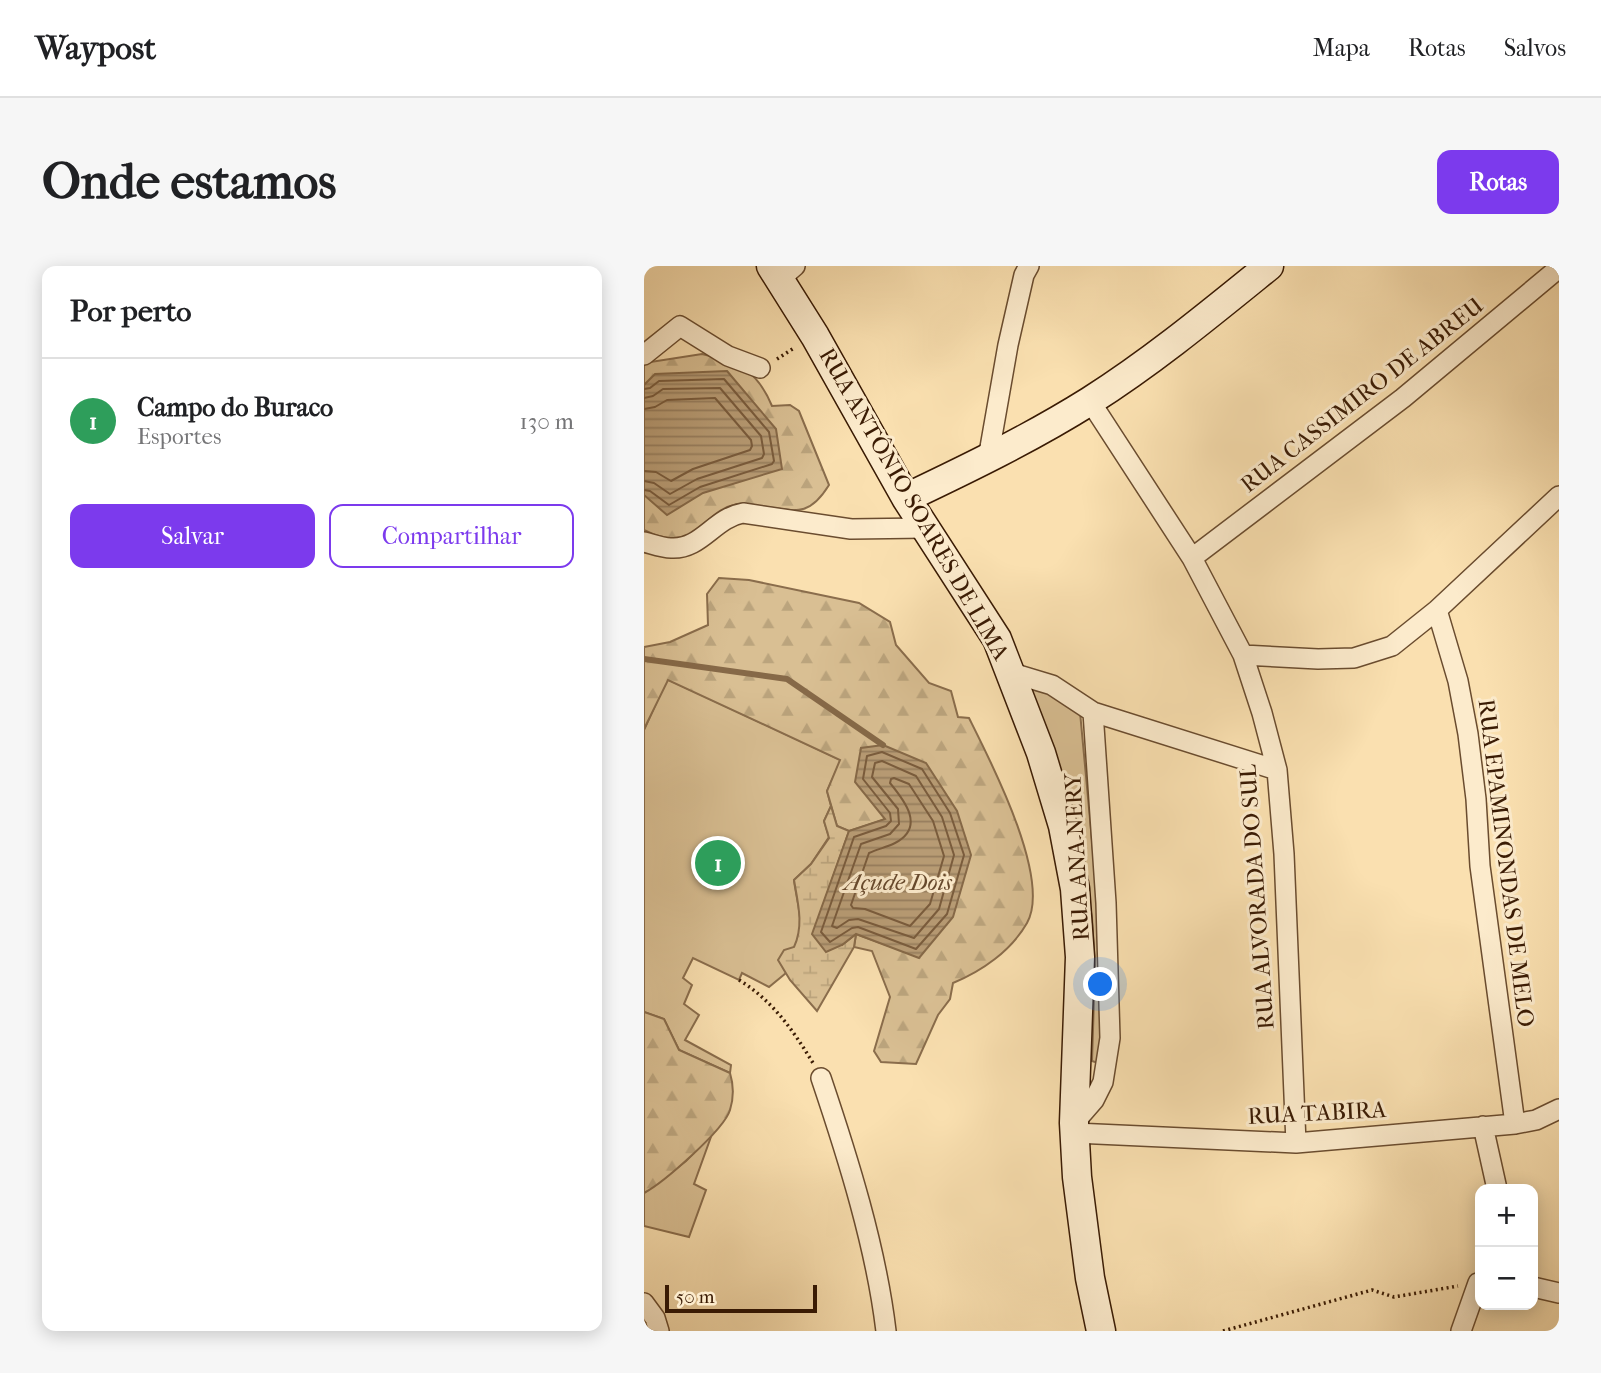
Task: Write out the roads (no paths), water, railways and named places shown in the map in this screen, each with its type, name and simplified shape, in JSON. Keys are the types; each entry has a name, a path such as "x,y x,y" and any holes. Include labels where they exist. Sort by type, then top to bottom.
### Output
{"street":[{"path":"988,459 1008,345 1024,275 1029,266"},
{"path":"906,498 988,459 1090,401 1171,345 1269,266"},
{"name":"RUA CASSIMIRO DE ABREU","path":"1192,558 1403,398 1559,268"},
{"name":"RUA ANTÔNIO SOARES DE LIMA","path":"782,270 815,336 906,498 997,639 1041,753 1063,826 1075,888 1080,957 1074,1128 1082,1224 1101,1331"},
{"path":"644,355 680,326 728,356 760,369"},
{"name":"RUA ALVORADA DO SUL","path":"1090,401 1192,558 1243,655 1262,713 1277,770 1296,1143"},
{"path":"1243,655 1354,658 1392,646 1437,610 1559,496"},
{"path":"644,542 671,548 690,546 730,515 743,513 851,529 926,528"},
{"name":"RUA EPAMINONDAS DE MELO","path":"1437,610 1458,681 1468,734 1480,866 1515,1124"},
{"path":"1012,673 1052,685 1093,712 1277,770"},
{"name":"RUA ANA NERY","path":"1074,1128 1103,1082 1110,1038 1106,903 1093,712"},
{"path":"821,1078 845,1150 866,1231 886,1331"},
{"name":"RUA TABIRA","path":"1074,1128 1296,1143 1515,1124 1536,1120 1559,1109"},
{"path":"1483,1126 1496,1184"},
{"path":"1538,1288 1559,1293"},
{"path":"1461,1331 1475,1294"}],"water":[{"path":"727,371 776,429 782,469 703,493 667,515 644,495 644,385 655,374"},
{"name":"Açude Dois","path":"883,745 926,763 957,811 971,855 953,917 919,958 856,934 842,945 826,952 812,934 849,831 885,819 855,782 861,748"}],"waterway":[{"path":"644,659 787,679 883,745"}],"place":[{"name":"Campo do Buraco","path":"718,863"}]}
